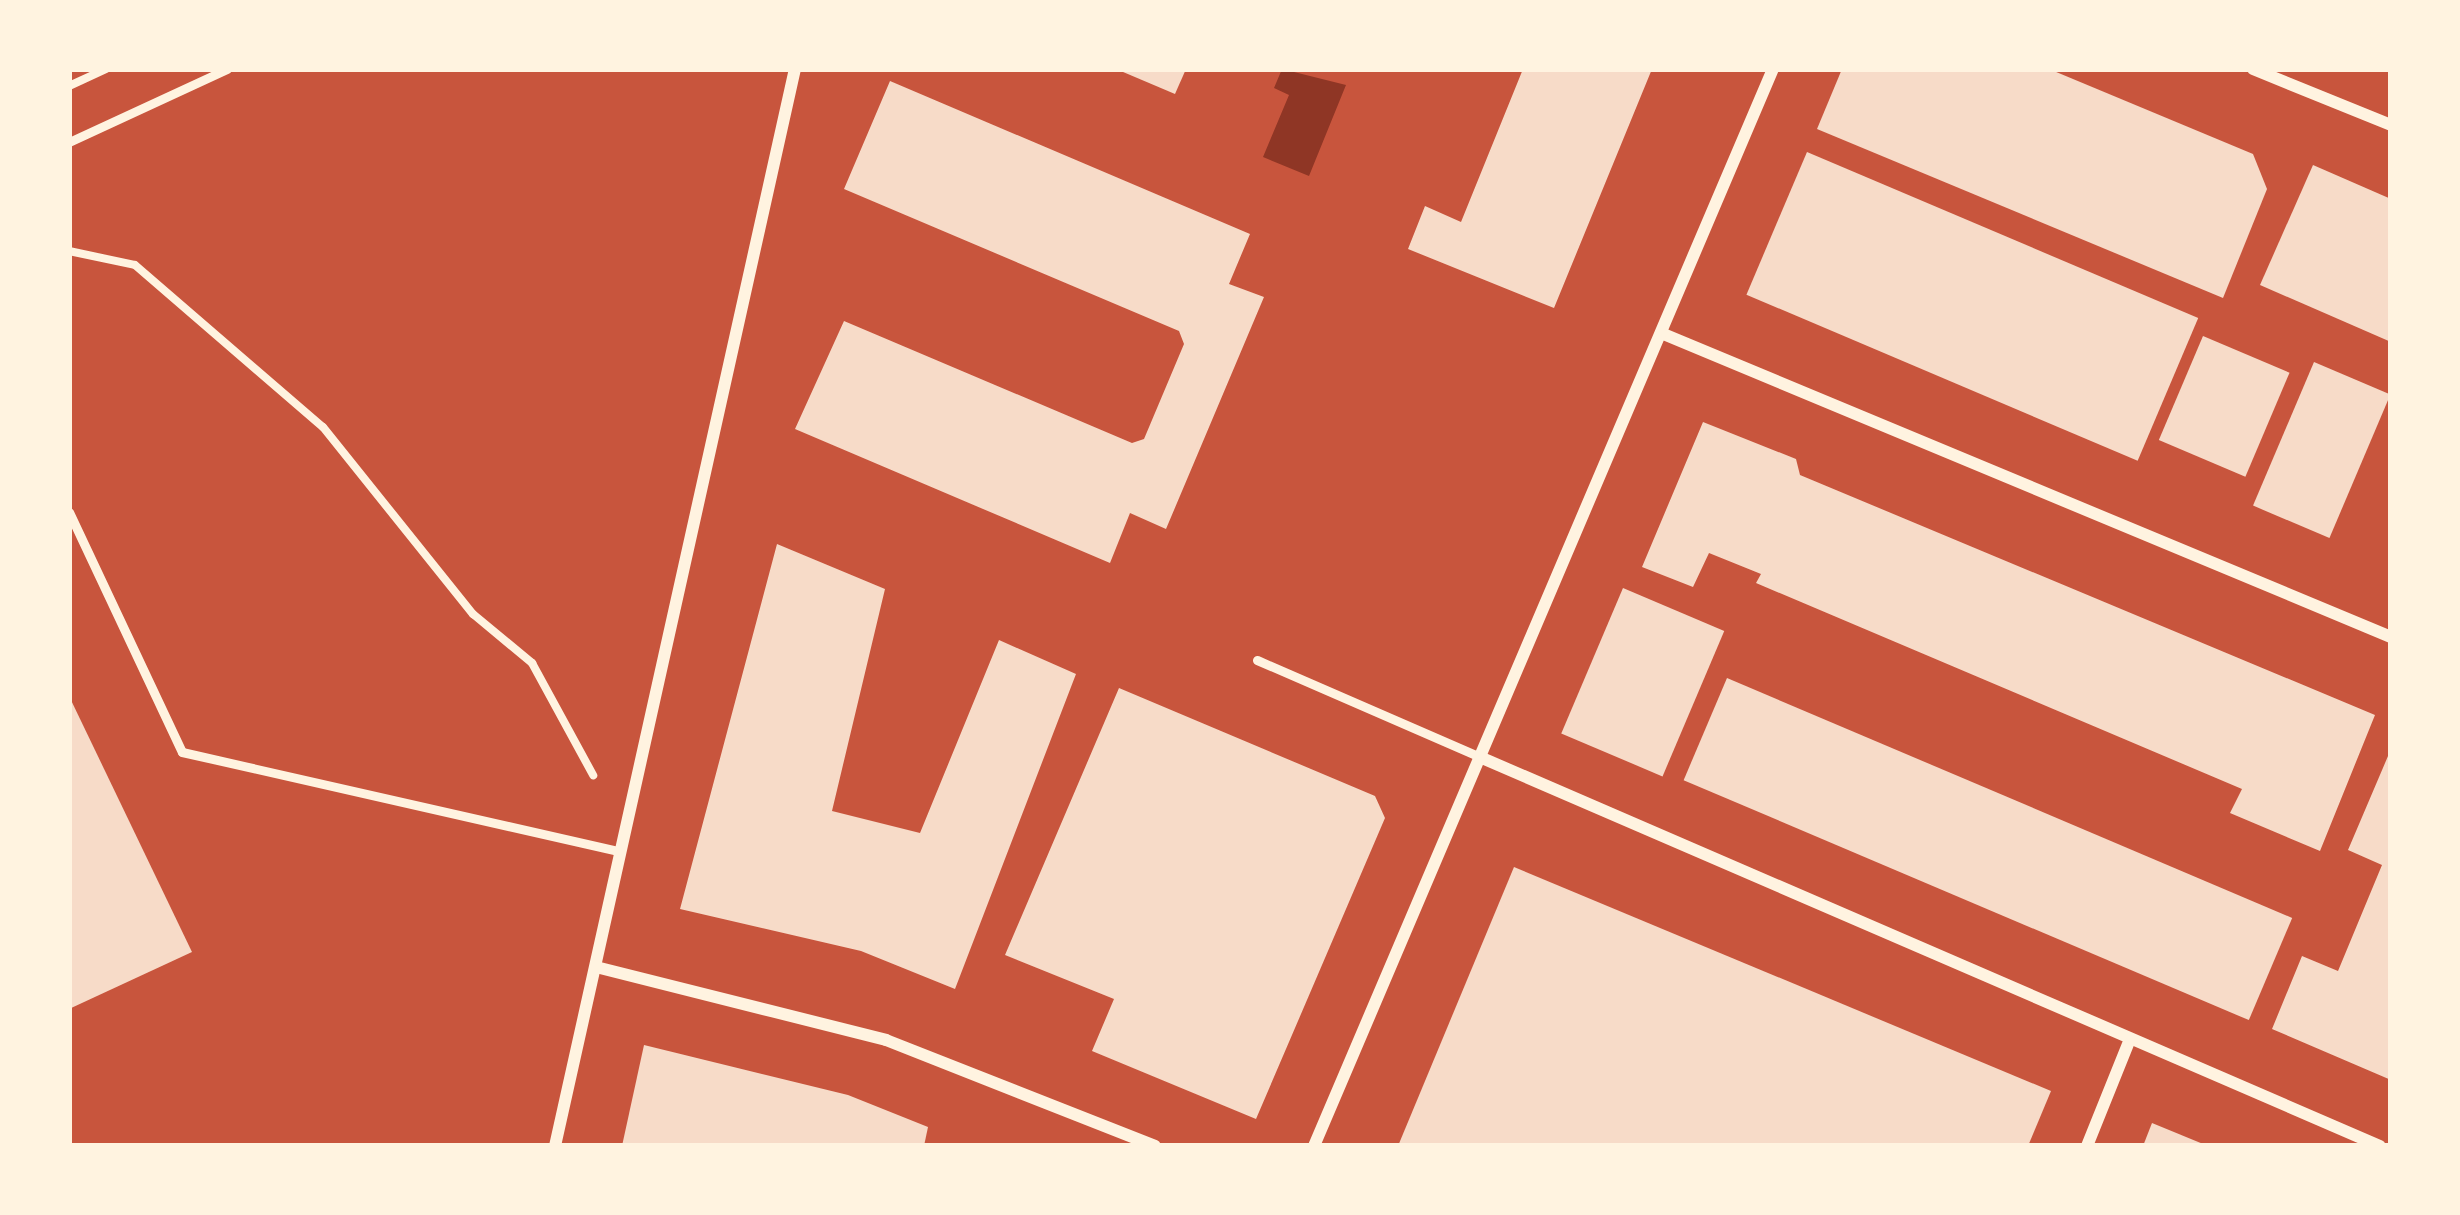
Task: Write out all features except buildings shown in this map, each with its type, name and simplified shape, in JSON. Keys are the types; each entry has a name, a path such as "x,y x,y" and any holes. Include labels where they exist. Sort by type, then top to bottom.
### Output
{"street":[{"path":"555,1146 795,69"},
{"path":"1314,1146 1773,69"},
{"path":"2253,69 2391,125"},
{"path":"1660,333 2391,637"},
{"path":"1482,758 2128,1044 2380,1146"},
{"path":"596,968 886,1040 1154,1146"},
{"path":"2087,1146 2128,1044"}],"lane":[{"path":"69,142 226,69"},
{"path":"69,512 182,752 621,851"},
{"path":"1257,660 1482,758"}],"path":[{"path":"69,86 106,69"},
{"path":"69,251 135,265 323,427 473,614 532,663 593,775"}],"shaded area":[{"path":"1282,69 1346,85 1309,176 1263,157 1289,95 1274,88"}]}
